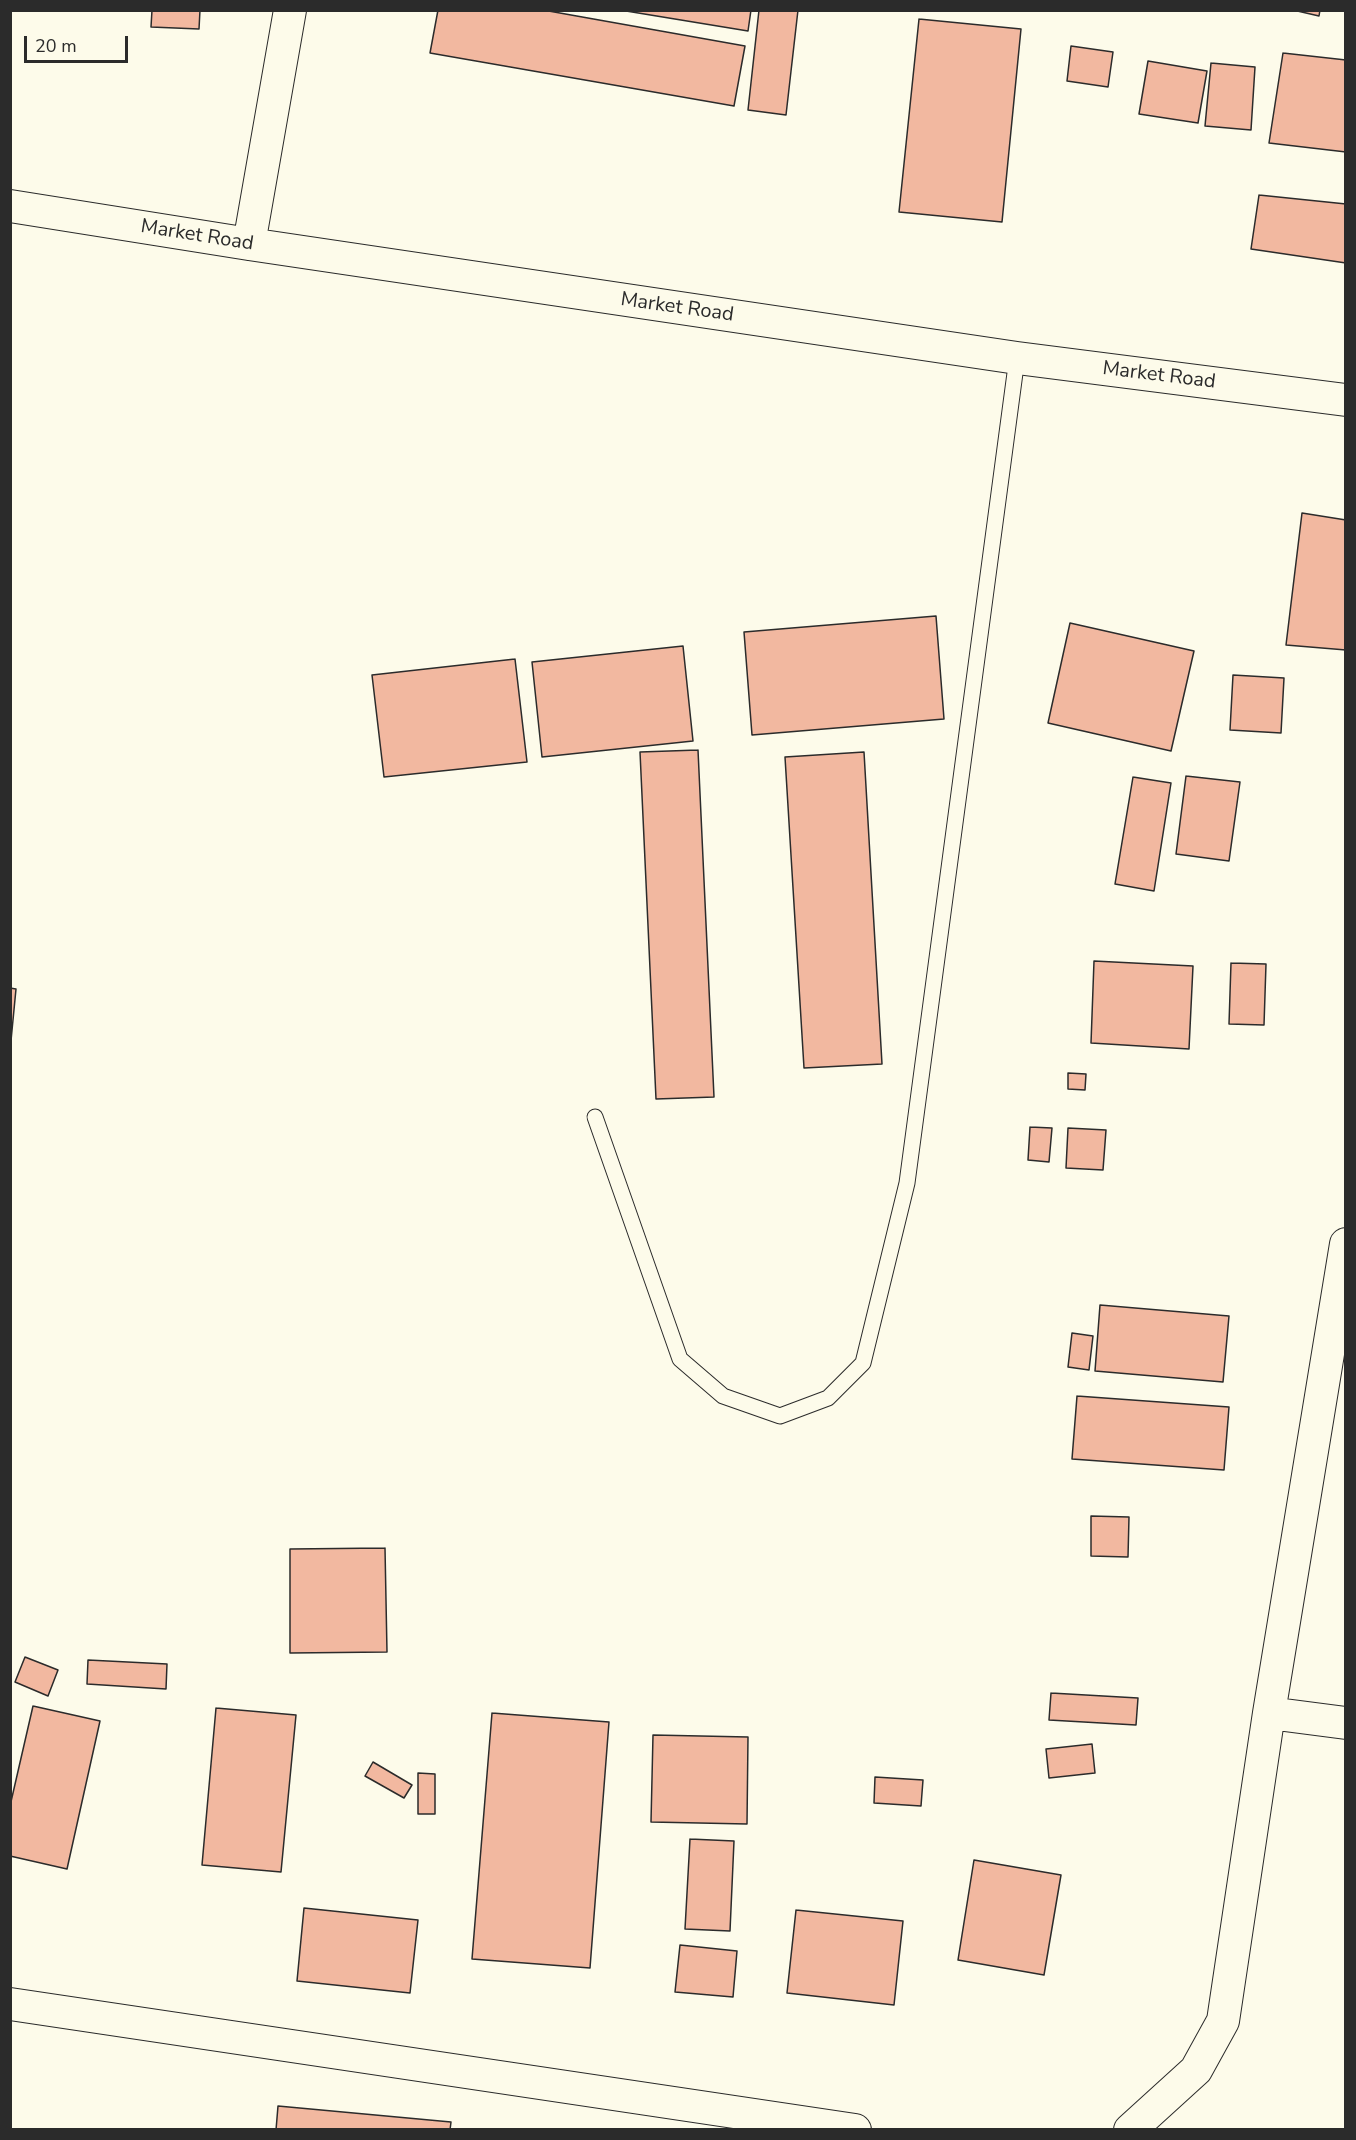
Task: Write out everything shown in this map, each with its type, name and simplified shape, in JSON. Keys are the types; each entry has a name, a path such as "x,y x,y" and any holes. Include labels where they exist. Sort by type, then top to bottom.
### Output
{"street":[{"path":"249,244 290,10"},
{"name":"Market Road","path":"10,206 249,244 1017,358 1346,400"},
{"path":"1130,2130 1196,2070 1223,2021 1269,1713 1346,1244"},
{"path":"1269,1713 1346,1723"},
{"path":"10,2004 855,2130"}],"lane":[{"path":"595,1117 680,1359 723,1396 780,1416 828,1398 863,1363 907,1184 1017,358"}],"building":[{"path":"152,10 200,10 199,29 151,27"},
{"path":"438,10 543,10 745,46 734,106 430,53"},
{"path":"620,10 751,10 748,31"},
{"path":"759,10 798,10 786,115 748,110"},
{"path":"1293,10 1320,10 1319,16"},
{"path":"919,19 1021,29 1002,222 899,212"},
{"path":"1071,46 1113,52 1108,87 1067,81"},
{"path":"1283,53 1346,60 1346,152 1269,143"},
{"path":"1148,61 1207,71 1198,123 1139,114"},
{"path":"1211,63 1255,67 1251,130 1205,126"},
{"path":"1259,195 1346,204 1346,263 1251,249"},
{"path":"1302,513 1346,520 1346,650 1286,645"},
{"path":"936,616 944,719 752,735 744,632"},
{"path":"1070,623 1194,651 1171,751 1048,723"},
{"path":"683,646 693,741 542,757 532,662"},
{"path":"515,659 527,762 384,777 372,675"},
{"path":"1233,675 1284,678 1281,733 1230,730"},
{"path":"698,750 714,1097 656,1099 640,752"},
{"path":"864,752 882,1064 804,1068 785,757"},
{"path":"1186,776 1240,782 1229,861 1176,854"},
{"path":"1133,777 1171,783 1154,891 1115,884"},
{"path":"1094,961 1193,966 1189,1049 1091,1043"},
{"path":"1231,963 1266,964 1264,1025 1229,1024"},
{"path":"10,988 16,989 10,1051"},
{"path":"1068,1073 1086,1074 1085,1090 1068,1089"},
{"path":"1030,1127 1052,1128 1049,1162 1028,1160"},
{"path":"1068,1128 1106,1130 1103,1170 1066,1168"},
{"path":"1100,1305 1229,1316 1223,1382 1095,1371"},
{"path":"1072,1333 1093,1336 1089,1370 1068,1367"},
{"path":"1077,1396 1229,1407 1224,1470 1072,1459"},
{"path":"1091,1516 1129,1517 1128,1557 1091,1556"},
{"path":"385,1548 387,1652 290,1653 290,1549"},
{"path":"25,1657 58,1670 48,1696 15,1682"},
{"path":"88,1660 167,1664 166,1689 87,1684"},
{"path":"1051,1693 1138,1698 1136,1725 1049,1720"},
{"path":"33,1706 100,1721 67,1869 10,1856 10,1806"},
{"path":"216,1708 296,1715 281,1872 202,1865"},
{"path":"492,1713 609,1722 590,1968 472,1959"},
{"path":"653,1735 748,1737 747,1824 651,1822"},
{"path":"1092,1744 1095,1773 1049,1778 1046,1749"},
{"path":"373,1762 412,1785 404,1798 365,1776"},
{"path":"418,1773 435,1774 435,1814 418,1814"},
{"path":"875,1777 923,1780 921,1806 874,1803"},
{"path":"690,1839 734,1841 730,1931 685,1929"},
{"path":"974,1860 1061,1875 1044,1975 958,1960"},
{"path":"304,1908 418,1920 410,1993 297,1981"},
{"path":"796,1910 903,1921 894,2005 787,1993"},
{"path":"680,1945 737,1951 733,1997 675,1992"},
{"path":"278,2106 451,2122 450,2130 276,2130"}]}
